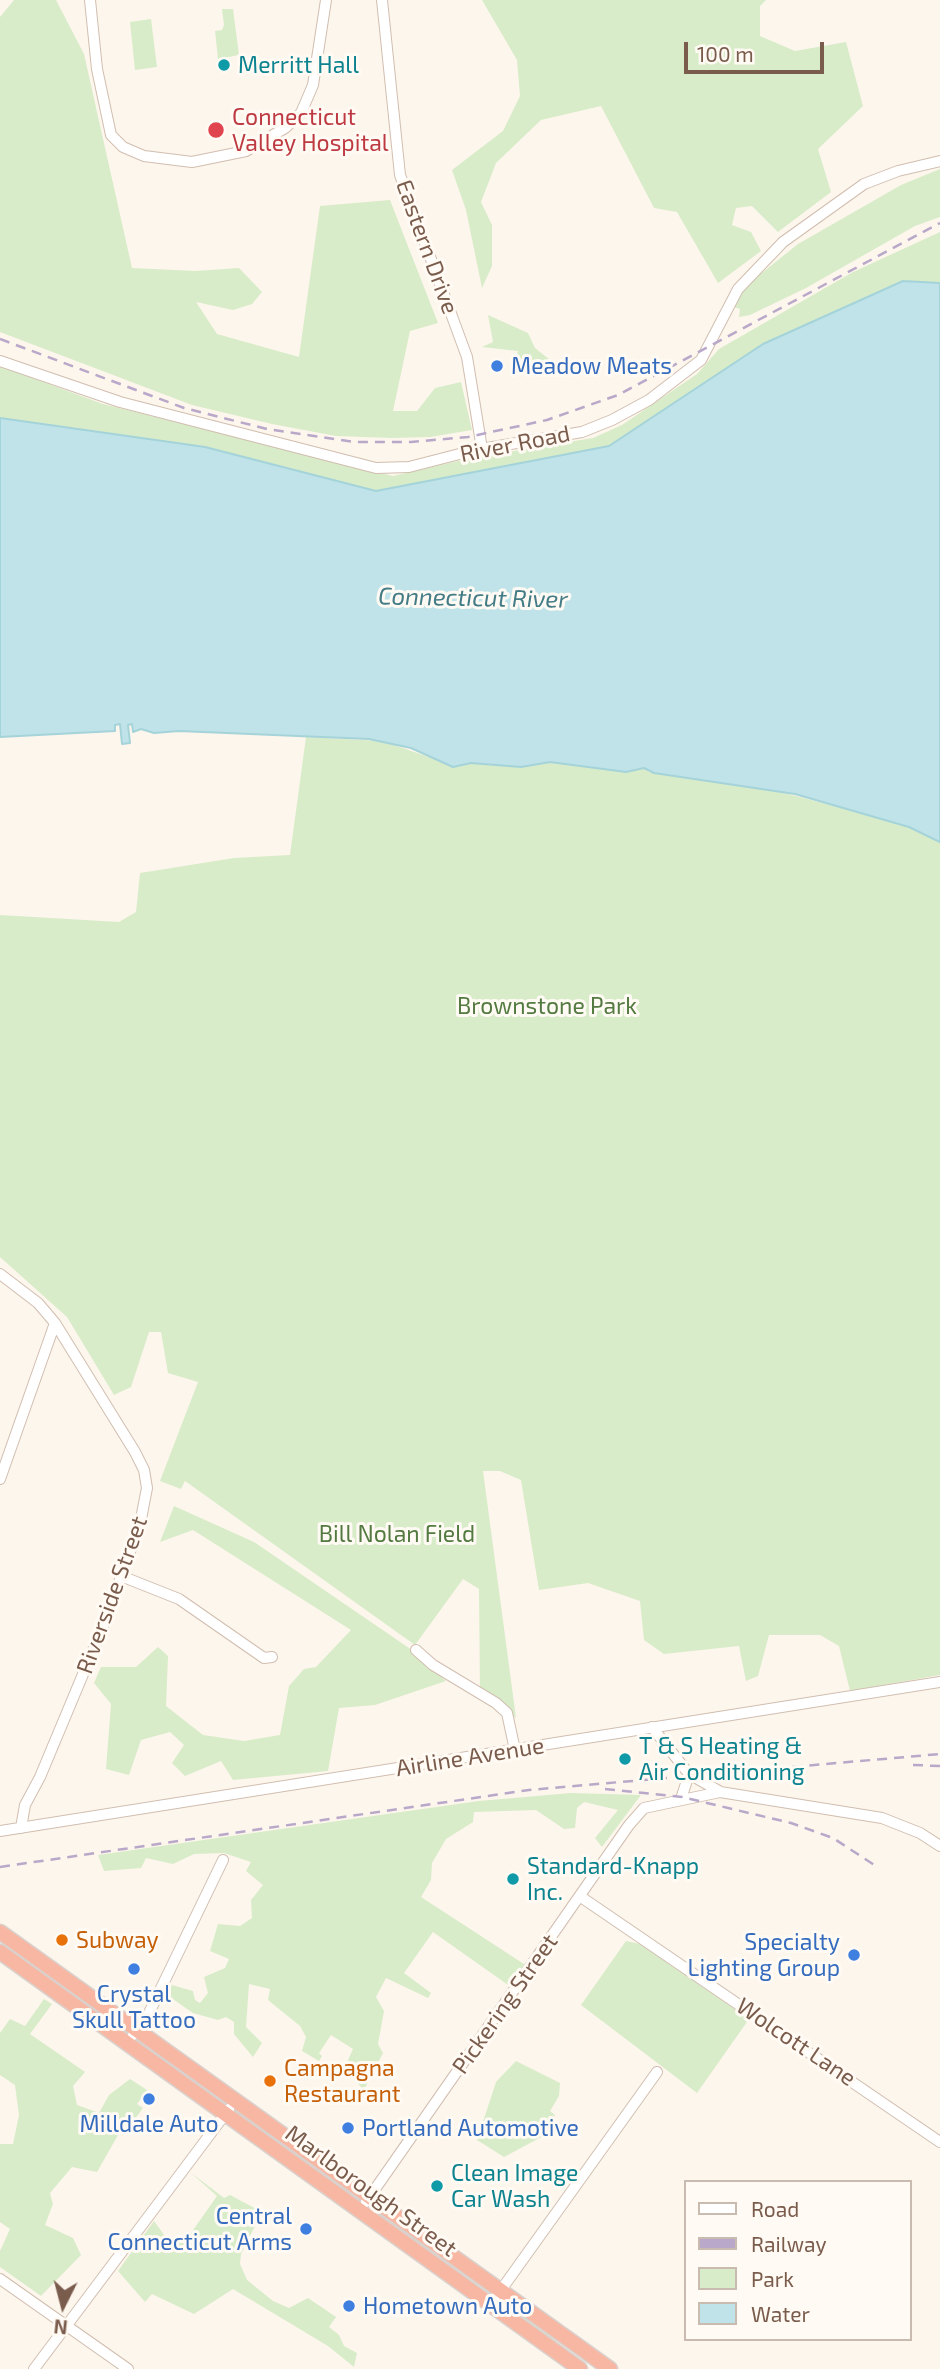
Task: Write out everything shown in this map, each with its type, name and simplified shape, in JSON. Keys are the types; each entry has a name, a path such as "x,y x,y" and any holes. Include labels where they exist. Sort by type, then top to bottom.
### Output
{"highway":[{"name":"Marlborough Street","path":"0,1932 610,2369"},
{"name":"Marlborough Street","path":"0,1952 580,2369"}],"street":[{"path":"90,0 97,69 111,135 122,147 144,156 192,162 246,151 285,128 301,113 313,85 326,0"},
{"name":"Eastern Drive","path":"382,0 400,175 467,357 482,449"},
{"name":"River Road","path":"0,361 120,402 376,468 409,467 482,449 582,432 649,400 701,360 738,289 783,242 864,184 898,171 940,161"},
{"name":"Riverside Street","path":"0,1274 38,1303 55,1323 110,1408 146,1480 143,1513 121,1576 56,1738 25,1805 21,1828"},
{"path":"0,1479 55,1323"},
{"path":"121,1576 178,1600 260,1655 272,1657"},
{"path":"416,1650 433,1665 496,1703 507,1713 515,1749"},
{"name":"Airline Avenue","path":"0,1831 940,1682"},
{"path":"652,1727 689,1774 720,1792"},
{"path":"681,1799 689,1774"},
{"name":"Pickering Street","path":"359,2211 636,1816 652,1805 720,1792 882,1818 920,1833 940,1846"},
{"path":"125,2043 149,2013 223,1860"},
{"name":"Wolcott Lane","path":"581,1897 940,2142"},
{"path":"491,2304 657,2072"},
{"path":"34,2369 236,2101"},
{"path":"0,2279 128,2369"}],"green space":[{"path":"14,0 56,0 84,54 132,268 195,271 239,268 262,292 252,304 233,310 196,302 217,334 299,357 320,206 390,200 438,323 410,331 393,411 417,411 435,388 461,382 472,430 430,437 392,438 336,436 272,424 192,405 0,332 0,17"},
{"path":"482,0 766,0 760,6 760,36 795,51 846,42 863,106 818,149 831,192 778,232 752,206 736,208 732,225 751,232 761,251 718,283 677,212 654,208 601,106 541,120 496,163 481,202 492,225 492,266 482,288 466,210 452,170 503,131 520,96 517,60"},
{"path":"222,9 233,9 239,55 218,59 215,31 222,30 224,25"},
{"path":"151,19 157,67 135,70 130,22"},
{"path":"940,169 940,217 915,226 806,288 750,315 739,317 740,309 734,307 748,284 798,244 901,185"},
{"path":"940,232 940,283 903,281 763,344 609,446 376,492 205,447 0,418 0,366 103,404 393,476 471,458 593,438 622,425 697,374 719,349 853,272"},
{"path":"488,315 528,333 535,348 559,367 516,359 518,351 482,347 493,342"},
{"path":"306,737 383,741 457,767 471,763 521,767 550,762 644,768 649,772 762,787 902,824 940,842 940,1675 850,1691 839,1646 820,1635 769,1635 758,1676 746,1681 739,1646 664,1654 644,1640 640,1601 588,1583 539,1590 521,1480 500,1471 483,1471 516,1718 480,1692 479,1589 463,1579 415,1645 185,1481 181,1489 160,1481 198,1382 168,1373 161,1332 149,1332 131,1387 114,1395 67,1317 0,1257 0,915 119,922 136,912 140,873 234,858 290,855"},
{"path":"174,1506 254,1542 409,1648 446,1681 375,1705 339,1708 328,1771 233,1780 221,1761 185,1776 172,1763 184,1745 170,1732 141,1740 129,1775 106,1769 111,1704 94,1683 101,1667 136,1667 158,1647 168,1656 166,1706 203,1735 244,1741 280,1735 289,1686 304,1669 316,1667 351,1630 193,1530 160,1542"},
{"path":"571,1793 641,1795 602,1847 595,1838 618,1810 584,1802 577,1808 575,1828 564,1829 536,1810 474,1812 473,1822 446,1839 432,1863 431,1880 421,1897 527,1966 511,1987 433,1932 404,1973 431,1993 428,1998 386,1978 376,1997 384,2011 378,2044 383,2053 364,2090 344,2069 353,2049 331,2035 319,2053 322,2056 319,2061 302,2051 306,2037 300,2026 268,2000 270,1989 249,1984 246,2027 262,2043 253,2057 234,2034 234,2022 226,2017 218,2020 193,2013 167,1995 172,1985 193,1991 195,2000 200,2003 208,1993 204,1977 225,1968 229,1959 210,1951 218,1924 240,1926 252,1918 251,1900 263,1885 246,1871 251,1862 224,1853 194,1854 173,1864 146,1858 141,1868 104,1871 98,1855 479,1801"},
{"path":"626,1941 640,1944 749,2019 697,2093 581,2005"},
{"path":"44,1999 52,2004 30,2034 85,2072 73,2086 77,2105 99,2113 109,2095 130,2079 147,2090 137,2104 143,2108 127,2130 122,2128 97,2172 72,2167 50,2193 53,2204 45,2225 73,2238 81,2255 41,2296 0,2267 0,2251 10,2229 0,2222 0,2144 13,2144 19,2115 15,2085 0,2075 0,2033 10,2019 25,2026"},
{"path":"516,2061 560,2083 559,2096 550,2111 555,2115 547,2134 504,2157 477,2140 496,2082"},
{"path":"190,2172 224,2198 230,2195 262,2212 241,2254 240,2264 247,2280 273,2301 289,2308 308,2298 336,2317 329,2327 339,2335 344,2346 357,2353 354,2367 328,2346 233,2289 194,2314 152,2294 145,2302 118,2271 154,2221 170,2243 184,2243 217,2196"},
{"path":"392,2225 407,2231 450,2263 426,2252"},
{"path":"509,2304 564,2343 539,2333 505,2307"}],"water":[{"name":"Connecticut River","path":"903,281 940,283 940,842 909,827 795,794 654,773 644,768 626,772 550,762 521,767 471,763 453,767 411,748 369,739 179,731 154,733 141,729 133,732 132,724 128,725 130,743 122,744 120,724 115,725 115,731 0,737 0,418 205,447 376,491 609,446 763,344"}],"railway":[{"path":"0,339 184,408 267,429 355,442 411,442 468,437 547,420 618,395 940,223"},
{"path":"0,1867 529,1790 940,1754"},
{"path":"913,1765 940,1766"},
{"path":"605,1789 682,1797 791,1823 833,1838 879,1868"}],"place":[{"name":"Merritt Hall","path":"224,65"},
{"name":"Connecticut Valley Hospital","path":"216,130"},
{"name":"Meadow Meats","path":"497,366"},
{"name":"T & S Heating & Air Conditioning","path":"625,1759"},
{"name":"Standard-Knapp Inc.","path":"513,1879"},
{"name":"Subway","path":"62,1940"},
{"name":"Specialty Lighting Group","path":"854,1955"},
{"name":"Crystal Skull Tattoo","path":"134,1969"},
{"name":"Campagna Restaurant","path":"270,2081"},
{"name":"Milldale Auto","path":"149,2099"},
{"name":"Portland Automotive","path":"348,2128"},
{"name":"Clean Image Car Wash","path":"437,2186"},
{"name":"Central Connecticut Arms","path":"306,2229"},
{"name":"Hometown Auto","path":"349,2306"}],"park label":[{"name":"Brownstone Park","path":"547,1006"},
{"name":"Bill Nolan Field","path":"397,1534"}]}
